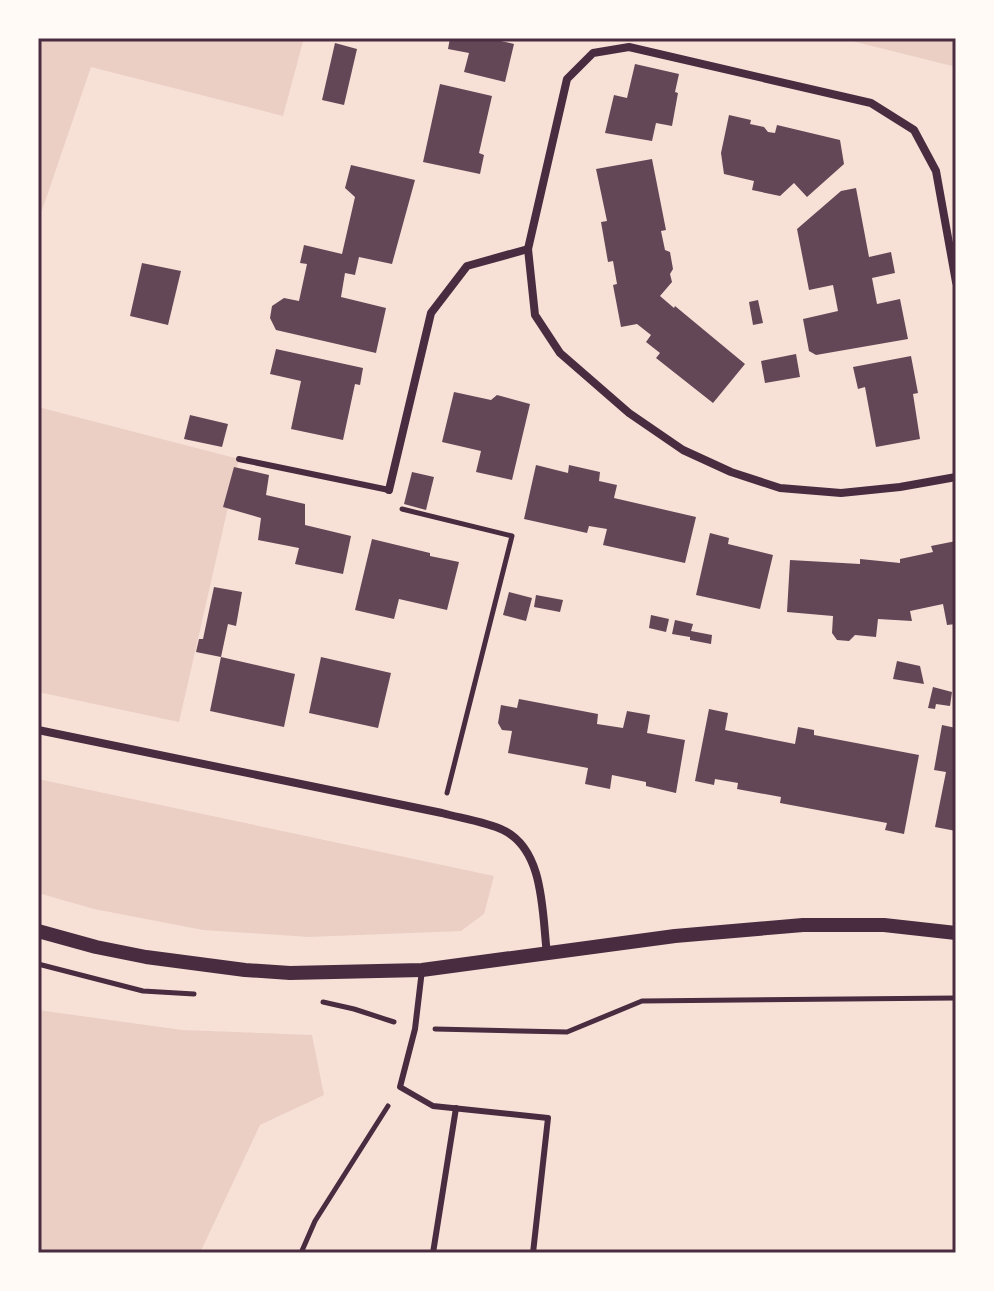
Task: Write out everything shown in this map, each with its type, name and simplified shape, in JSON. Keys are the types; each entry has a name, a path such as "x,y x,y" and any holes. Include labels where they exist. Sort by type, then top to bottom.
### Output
{"street":[{"path":"956,282 936,171 914,130 871,103 629,47 593,53 567,79 528,249 535,315 560,353 629,413 683,450 731,472 780,488 841,493 956,477"},
{"path":"389,490 431,313 467,266 528,249"},
{"path":"38,730 442,813 504,830 525,848 537,872 547,954"},
{"path":"38,931 146,957 290,973 422,970 675,936 803,925 884,925 956,933"}],"lane":[{"path":"239,459 389,490"},
{"path":"422,970 415,1029 400,1087 433,1106 548,1118 533,1253"},
{"path":"433,1253 456,1108"}],"path":[{"path":"389,490 386,505 512,536 442,813"},
{"path":"38,964 143,991 203,995"},
{"path":"321,1002 415,1029 567,1032 642,1001 956,998"},
{"path":"301,1253 315,1221 400,1087"}],"shaded area":[{"path":"39,38 304,38 283,116 91,67 38,222"},
{"path":"840,38 956,38 956,67"},
{"path":"38,407 239,459 179,722 38,692"},
{"path":"38,779 494,876 484,914 461,931 309,937 203,930 94,909 38,893"},
{"path":"38,1010 182,1030 312,1035 324,1095 260,1125 200,1253 38,1253"}],"building":[{"path":"450,38 502,38 501,41 514,44 505,82 464,72 469,53 448,49"},
{"path":"335,43 357,49 344,105 322,100"},
{"path":"635,64 679,74 672,126 656,123 652,141 605,133 614,95 627,98"},
{"path":"440,84 492,96 479,153 484,155 480,174 423,162"},
{"path":"729,115 751,120 750,124 764,127 768,132 775,133 777,125 840,140 844,164 807,197 794,183 780,196 752,190 754,181 724,174 721,153"},
{"path":"652,159 666,230 661,231 673,269 670,274 672,282 660,296 745,364 713,403 656,358 660,353 646,342 651,335 637,324 621,327 613,285 617,284 613,261 608,262 601,222 607,221 596,169"},
{"path":"351,165 415,180 392,264 359,257 355,275 345,273 341,297 386,308 376,353 276,330 270,318 272,306 284,298 299,301 307,264 300,263 304,245 342,254 355,197 345,188"},
{"path":"856,188 869,257 891,252 895,273 872,278 877,304 900,299 908,339 816,355 809,351 803,319 838,311 833,285 809,290 797,229 841,191"},
{"path":"142,263 181,271 168,325 130,316"},
{"path":"758,300 763,323 753,325 749,302"},
{"path":"276,349 363,368 360,385 355,384 343,440 291,429 301,381 270,374"},
{"path":"796,354 800,377 765,383 761,361"},
{"path":"911,356 918,393 913,394 920,439 876,447 865,387 858,389 853,367"},
{"path":"454,392 491,400 497,395 530,404 512,480 476,472 481,451 442,442"},
{"path":"190,415 228,424 222,447 184,439"},
{"path":"536,465 568,473 569,465 600,472 599,481 617,485 614,498 696,517 685,563 603,545 607,529 589,526 587,533 524,519"},
{"path":"234,467 269,475 266,495 305,504 305,525 351,536 343,574 295,564 299,548 258,540 261,518 223,507"},
{"path":"412,472 434,477 426,510 404,504"},
{"path":"710,533 729,538 728,544 773,555 760,609 696,595"},
{"path":"372,539 459,562 447,610 399,599 394,619 355,610"},
{"path":"956,541 956,624 947,625 943,604 910,611 912,621 878,619 876,637 855,635 849,641 837,640 832,633 833,616 787,612 790,560 860,564 860,559 900,563 900,559 933,552 931,546"},
{"path":"214,587 242,592 236,626 228,624 221,657 196,652 199,639 203,639"},
{"path":"509,592 532,598 526,621 503,615"},
{"path":"536,595 563,600 560,612 534,607"},
{"path":"651,615 669,619 666,632 649,628"},
{"path":"675,620 693,624 691,631 712,635 711,644 672,634"},
{"path":"221,657 295,674 284,727 210,711"},
{"path":"321,657 391,673 378,728 309,713"},
{"path":"897,661 920,666 924,684 893,679"},
{"path":"933,687 952,692 950,706 936,704 935,709 928,708"},
{"path":"519,699 598,714 597,724 623,728 627,711 650,715 647,733 685,740 676,793 646,786 646,782 612,775 610,789 585,784 588,768 508,753 512,731 502,730 498,723 501,705 517,708"},
{"path":"709,709 728,713 725,730 795,744 798,727 814,730 814,735 919,755 904,834 885,830 887,823 780,803 781,797 737,789 738,783 715,779 714,785 695,781"},
{"path":"942,725 956,728 956,831 935,827 946,772 934,770"}]}
